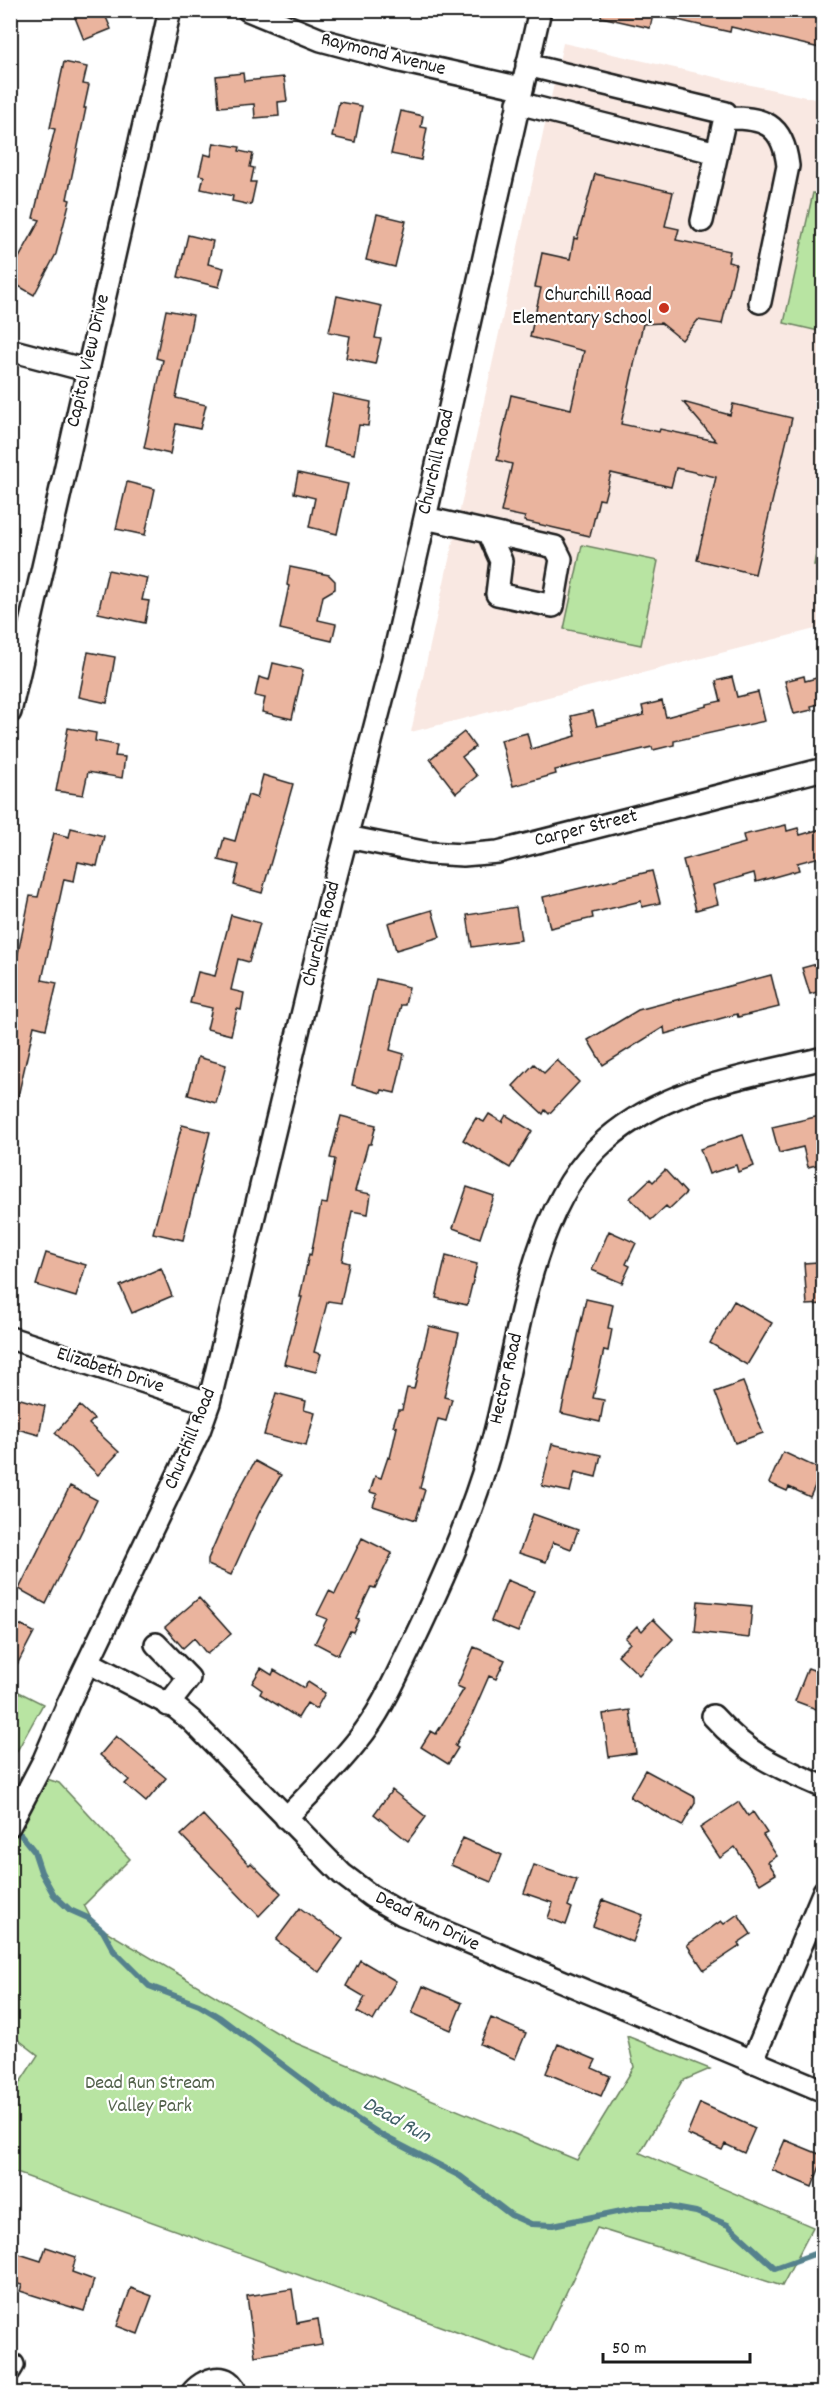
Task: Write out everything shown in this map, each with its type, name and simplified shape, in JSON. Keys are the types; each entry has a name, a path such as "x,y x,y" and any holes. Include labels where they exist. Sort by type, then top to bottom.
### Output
{"street":[{"name":"Capitol View Drive","path":"10,712 13,689 170,10"},
{"name":"Raymond Avenue","path":"248,10 321,40 717,153"},
{"name":"Churchill Road","path":"10,1825 44,1760 88,1662 199,1431 209,1403 330,899 384,696 540,10"},
{"path":"526,66 726,113 702,221"},
{"path":"725,118 752,118 772,126 786,150 788,166 760,302"},
{"path":"10,350 86,370"},
{"path":"425,518 488,532"},
{"name":"Carper Street","path":"346,837 428,853 463,855 498,852 824,769"},
{"name":"Hector Road","path":"286,1818 359,1739 381,1706 449,1566 471,1512 490,1452 535,1262 546,1228 561,1197 581,1167 605,1140 658,1105 692,1090 824,1058"},
{"name":"Elizabeth Drive","path":"10,1338 209,1403"},
{"path":"156,1644 189,1678 168,1705"},
{"name":"Dead Run Drive","path":"88,1662 168,1705 192,1721 342,1874 371,1896 402,1914 824,2091"},
{"path":"713,1716 731,1736 752,1753 775,1766 824,1787"},
{"path":"752,2062 824,1891"},
{"path":"191,2394 200,2384 213,2378 222,2378 231,2383 236,2394"}],"shaded area":[{"name":"Churchill Road Elementary School","path":"563,43 823,101 823,627 411,732"}],"green space":[{"path":"813,193 823,195 823,332 784,323"},
{"path":"823,514 824,566 814,565"},
{"path":"582,545 658,561 641,645 564,629"},
{"path":"11,1688 43,1704 11,1762"},
{"name":"Dead Run Stream Valley Park","path":"47,1779 59,1783 130,1859 84,1905 94,1924 291,2041 577,2160 634,2067 627,2036 710,2069 682,2081 640,2153 813,2227 782,2286 597,2228 534,2360 11,2171 11,2096 38,2055 11,2034 11,1830"}],"building":[{"path":"72,10 103,10 111,29 84,40"},
{"path":"602,10 654,10 650,28 601,17"},
{"path":"664,10 785,10 824,20 824,49 731,27 730,32 664,17"},
{"path":"64,62 87,67 83,84 89,85 67,199 70,200 56,254 34,295 10,281 10,262 15,265 40,220 33,218 55,129 50,128"},
{"path":"243,73 244,81 284,77 287,101 278,102 279,116 255,118 254,104 219,107 216,76"},
{"path":"339,102 362,106 355,142 332,137"},
{"path":"401,111 423,116 421,127 427,128 421,160 391,154"},
{"path":"214,143 240,147 239,151 253,154 250,167 254,168 251,182 256,182 251,205 232,201 233,196 201,189 204,176 199,175 204,154 211,156"},
{"path":"595,174 673,192 665,226 679,229 676,240 730,251 728,262 736,264 722,324 698,320 682,340 661,323 643,324 621,424 659,432 660,429 716,441 683,402 730,415 733,404 792,418 755,574 697,560 716,477 676,468 671,487 611,473 604,500 599,499 590,536 524,521 525,517 501,512 512,464 497,460 511,395 571,409 584,351 530,337 541,288 535,287 542,253 570,259 574,238 577,239"},
{"path":"377,214 406,221 395,267 366,260"},
{"path":"188,235 213,241 208,264 224,268 219,287 178,277"},
{"path":"337,296 382,306 375,338 381,339 375,364 346,358 350,336 329,332"},
{"path":"166,310 193,315 176,398 206,405 200,429 176,424 170,454 144,448 163,360 156,358"},
{"path":"333,394 371,402 368,426 359,425 354,454 323,447"},
{"path":"298,473 348,484 337,534 309,527 315,498 294,493"},
{"path":"127,482 155,489 145,535 116,529"},
{"path":"290,567 329,575 335,581 335,589 323,596 318,620 336,624 332,641 280,629 289,586 287,585"},
{"path":"108,570 147,578 142,600 149,601 145,623 98,613"},
{"path":"88,652 115,657 107,703 79,697"},
{"path":"273,663 303,670 292,719 262,712 265,698 255,696 259,677 269,680"},
{"path":"804,676 805,681 824,676 824,703 811,706 812,710 794,714 785,681"},
{"path":"732,677 737,697 758,692 765,721 674,741 674,745 653,750 652,747 555,770 556,774 513,786 501,740 527,733 531,749 576,736 571,716 593,711 597,726 644,715 642,706 662,701 666,717 707,706 707,704 721,701 716,681"},
{"path":"68,728 96,733 95,741 117,745 115,756 125,757 122,778 88,772 83,795 56,791"},
{"path":"464,732 475,747 462,757 477,776 456,793 430,759"},
{"path":"263,775 293,784 262,893 234,885 239,865 218,860 224,838 235,841 248,795 257,798"},
{"path":"786,825 787,831 798,828 800,835 824,828 824,856 797,863 799,870 756,882 754,873 713,885 718,904 696,910 683,860 745,843 743,835"},
{"path":"71,828 104,836 97,866 78,862 74,881 64,879 42,980 57,983 46,1029 34,1026 17,1101 10,1100 10,977 13,977 30,896 38,897 54,833 69,837"},
{"path":"652,871 660,903 642,907 641,901 592,913 593,918 550,928 543,897"},
{"path":"516,907 521,940 472,947 467,915"},
{"path":"432,910 440,937 396,950 388,923"},
{"path":"231,915 260,923 249,962 238,959 231,990 244,993 241,1010 237,1009 231,1035 207,1029 212,1008 190,1003 198,972 215,976"},
{"path":"824,962 824,990 810,994 802,968"},
{"path":"771,975 779,1007 738,1017 737,1014 665,1034 664,1027 603,1065 588,1040 638,1010"},
{"path":"376,979 409,987 405,1005 401,1005 390,1050 404,1054 395,1093 382,1090 381,1093 352,1085"},
{"path":"198,1057 226,1065 216,1103 188,1095"},
{"path":"557,1060 579,1082 549,1114 545,1110 543,1114 513,1086 534,1064 544,1073"},
{"path":"489,1114 502,1122 506,1115 532,1131 510,1168 463,1140 476,1118 484,1122"},
{"path":"824,1115 824,1163 808,1167 803,1147 779,1153 772,1127"},
{"path":"341,1116 376,1125 371,1144 368,1144 355,1191 371,1194 368,1214 352,1211 342,1261 349,1263 341,1303 328,1301 327,1303 314,1352 321,1354 316,1372 284,1364 302,1297 300,1297 321,1203 327,1204 335,1159 330,1158"},
{"path":"182,1125 210,1132 183,1240 153,1233"},
{"path":"743,1135 754,1166 738,1172 736,1165 709,1174 700,1149"},
{"path":"665,1170 686,1193 669,1209 666,1206 651,1220 630,1198 650,1179 653,1182"},
{"path":"467,1187 494,1196 480,1238 453,1228"},
{"path":"609,1231 636,1243 626,1264 630,1266 622,1283 592,1270"},
{"path":"46,1253 86,1265 76,1297 36,1285"},
{"path":"446,1256 477,1264 467,1305 436,1298"},
{"path":"818,1262 820,1274 824,1273 824,1304 807,1305 804,1263"},
{"path":"161,1268 172,1296 132,1313 120,1286"},
{"path":"586,1299 613,1305 608,1328 612,1329 608,1351 604,1350 593,1398 604,1400 600,1422 561,1413"},
{"path":"734,1301 772,1323 747,1365 710,1343"},
{"path":"429,1326 459,1333 444,1397 452,1399 446,1421 438,1419 420,1488 425,1490 416,1520 373,1506 377,1494 370,1492 375,1476 381,1478 388,1457 390,1458 397,1427 393,1426 398,1410 402,1410 407,1388 414,1389"},
{"path":"743,1382 763,1433 735,1443 715,1392"},
{"path":"276,1393 306,1401 304,1410 315,1413 306,1446 264,1435"},
{"path":"10,1396 45,1406 39,1435 10,1427"},
{"path":"80,1406 94,1419 89,1424 119,1452 98,1475 55,1433"},
{"path":"552,1444 601,1455 596,1477 575,1472 570,1492 542,1486"},
{"path":"783,1452 822,1470 810,1497 789,1487 787,1491 769,1483"},
{"path":"255,1461 281,1475 259,1513 231,1575 208,1565 208,1559 234,1499"},
{"path":"70,1486 97,1500 46,1604 19,1589"},
{"path":"533,1514 578,1530 571,1549 553,1542 546,1562 519,1553"},
{"path":"362,1538 392,1553 375,1588 371,1587 356,1618 359,1619 353,1632 350,1631 338,1655 315,1643 327,1619 317,1615 329,1591 335,1594"},
{"path":"507,1580 534,1591 518,1632 491,1621"},
{"path":"199,1598 231,1634 207,1654 194,1638 183,1648 165,1627"},
{"path":"698,1601 752,1606 749,1638 695,1632"},
{"path":"653,1619 673,1639 639,1675 618,1655 630,1643 625,1638 637,1626 642,1631"},
{"path":"10,1620 34,1632 10,1678"},
{"path":"474,1647 505,1660 496,1679 489,1676 468,1724 455,1746 458,1748 448,1764 421,1747 431,1731 436,1734 464,1689 457,1686"},
{"path":"261,1668 272,1675 274,1670 304,1688 308,1682 325,1693 316,1709 307,1703 298,1718 260,1694 262,1690 252,1683"},
{"path":"808,1668 824,1674 824,1712 795,1701"},
{"path":"630,1710 636,1753 609,1757 603,1714"},
{"path":"116,1736 166,1778 146,1802 125,1784 129,1780 100,1755"},
{"path":"645,1770 695,1797 695,1803 682,1826 630,1797"},
{"path":"392,1790 426,1817 408,1841 374,1814"},
{"path":"739,1802 748,1816 753,1812 767,1833 763,1835 777,1856 768,1862 776,1874 760,1884 735,1847 720,1858 700,1828"},
{"path":"203,1815 249,1865 251,1863 281,1893 259,1916 181,1835"},
{"path":"463,1838 502,1855 491,1882 451,1865"},
{"path":"534,1865 577,1880 568,1906 572,1908 566,1925 548,1918 553,1903 524,1893"},
{"path":"603,1900 643,1915 633,1942 593,1926"},
{"path":"300,1908 343,1939 319,1972 276,1940"},
{"path":"738,1914 751,1934 738,1943 740,1946 704,1970 687,1945 721,1921 724,1924"},
{"path":"360,1960 396,1981 373,2021 357,2012 365,1997 346,1986"},
{"path":"423,1986 462,2003 451,2030 412,2013"},
{"path":"491,2018 526,2033 515,2059 480,2044"},
{"path":"558,2044 596,2060 592,2068 610,2076 601,2096 546,2073"},
{"path":"700,2103 755,2128 744,2153 725,2144 722,2150 687,2134"},
{"path":"785,2140 824,2156 812,2187 772,2170"},
{"path":"46,2247 76,2257 72,2272 94,2280 84,2311 20,2291 22,2285 10,2282 10,2251 41,2261"},
{"path":"131,2288 152,2296 138,2334 117,2326"},
{"path":"292,2289 297,2323 318,2319 322,2345 255,2356 247,2296"}],"waterway":[{"name":"Dead Run","path":"21,1835 34,1851 41,1872 54,1895 70,1910 88,1918 103,1931 114,1951 149,1986 199,2005 219,2017 340,2108 383,2136 460,2176 511,2215 531,2224 553,2225 641,2207 669,2207 696,2212 728,2225 775,2268 814,2254 824,2257"}],"place":[{"name":"Churchill Road Elementary School","path":"664,308"}]}
